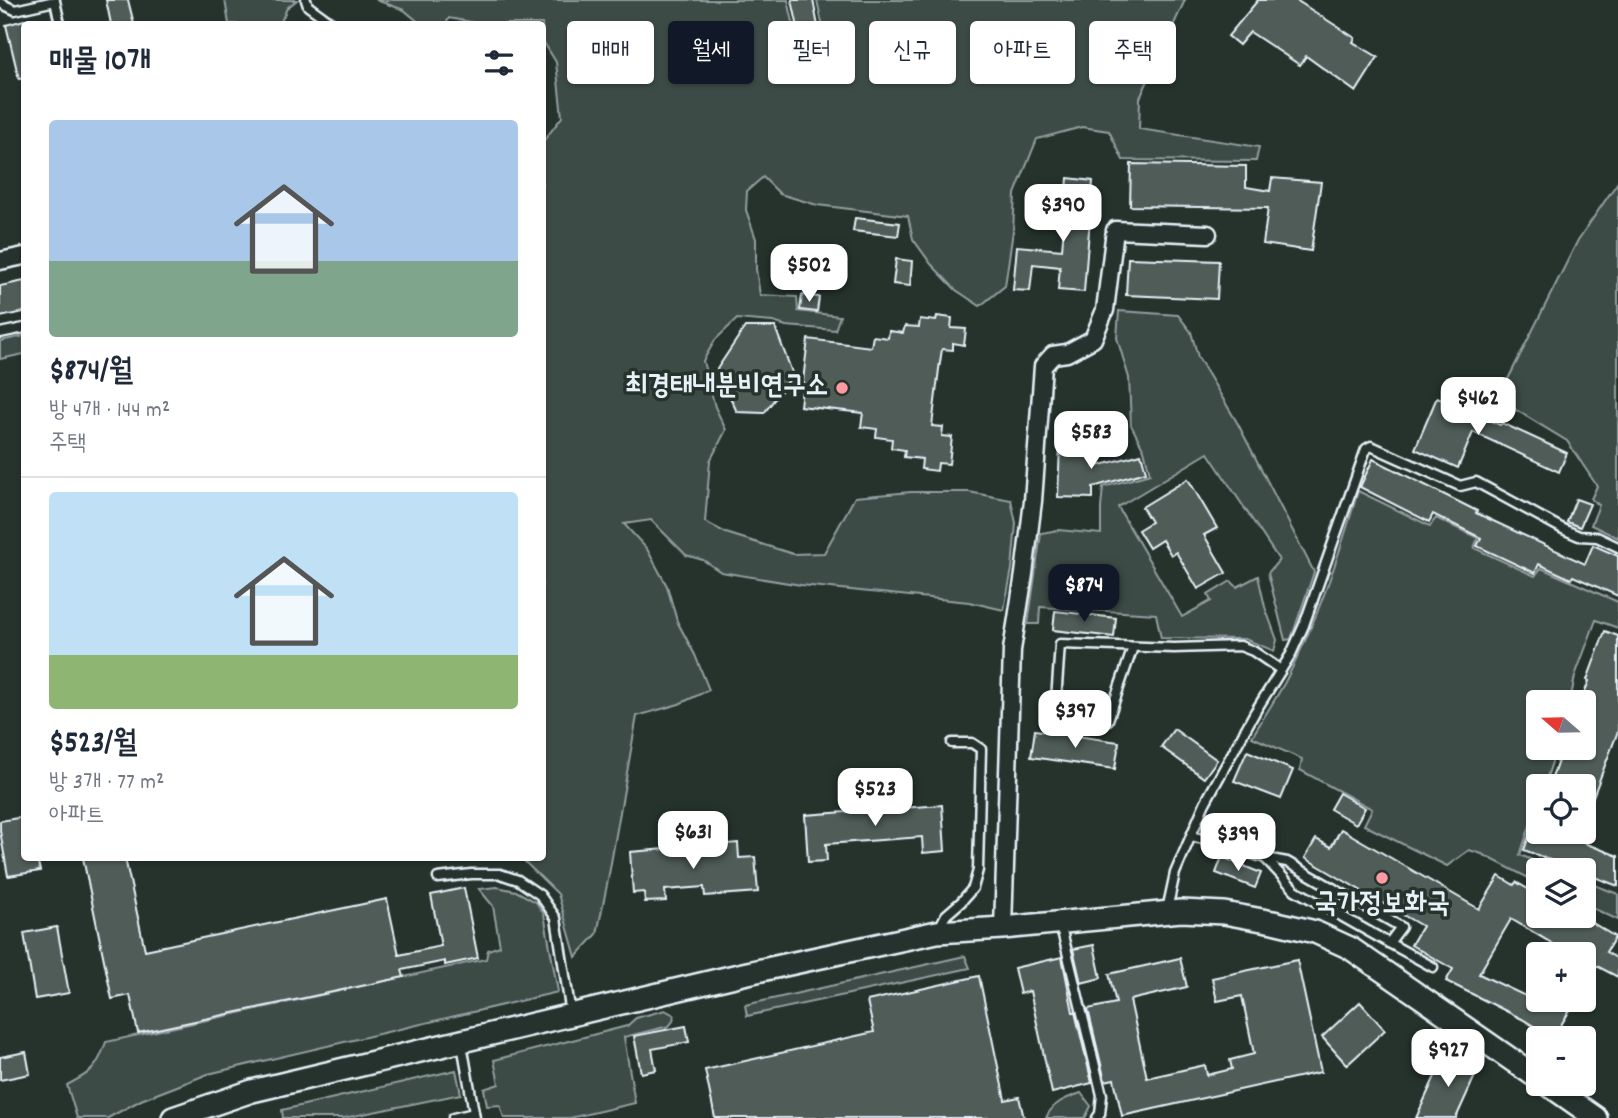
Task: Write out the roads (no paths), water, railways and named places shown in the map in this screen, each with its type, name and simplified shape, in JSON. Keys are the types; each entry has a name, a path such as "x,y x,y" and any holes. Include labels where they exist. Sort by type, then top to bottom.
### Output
{"street":[{"path":"1003,928 1012,650 1033,501 1043,366 1053,355 1068,353 1093,339 1105,310 1115,230 1208,233"},
{"path":"0,261 21,257"},
{"path":"173,1118 252,1091 743,974 936,932 1181,911 1224,913 1273,922 1315,932 1350,948 1526,1070"},
{"path":"1565,1096 1596,1118"}],"lane":[{"path":"306,0 308,6 329,21"},
{"path":"0,3 15,10 55,1 59,21"},
{"path":"0,333 21,329"},
{"path":"1167,912 1175,873 1205,803 1255,712 1291,654 1304,625 1366,449 1371,446 1460,486 1476,482 1563,529 1579,536 1597,537 1618,547"},
{"path":"1133,647 1108,720 1055,715 1060,644 1174,648 1240,646 1253,651 1281,670"},
{"path":"936,932 946,915 973,888 978,870 981,749 972,743 952,743"},
{"path":"1191,836 1287,862 1401,927 1390,943"},
{"path":"1265,858 1295,890 1433,967"},
{"path":"438,878 500,874 518,880 540,895 556,918 571,1014"},
{"path":"1060,923 1102,1095 1097,1118"},
{"path":"453,1118 475,1115 462,1041"}],"place":[{"name":"최경태내분비연구소","path":"842,388"},
{"name":"국가정보화국","path":"1382,878"}]}
